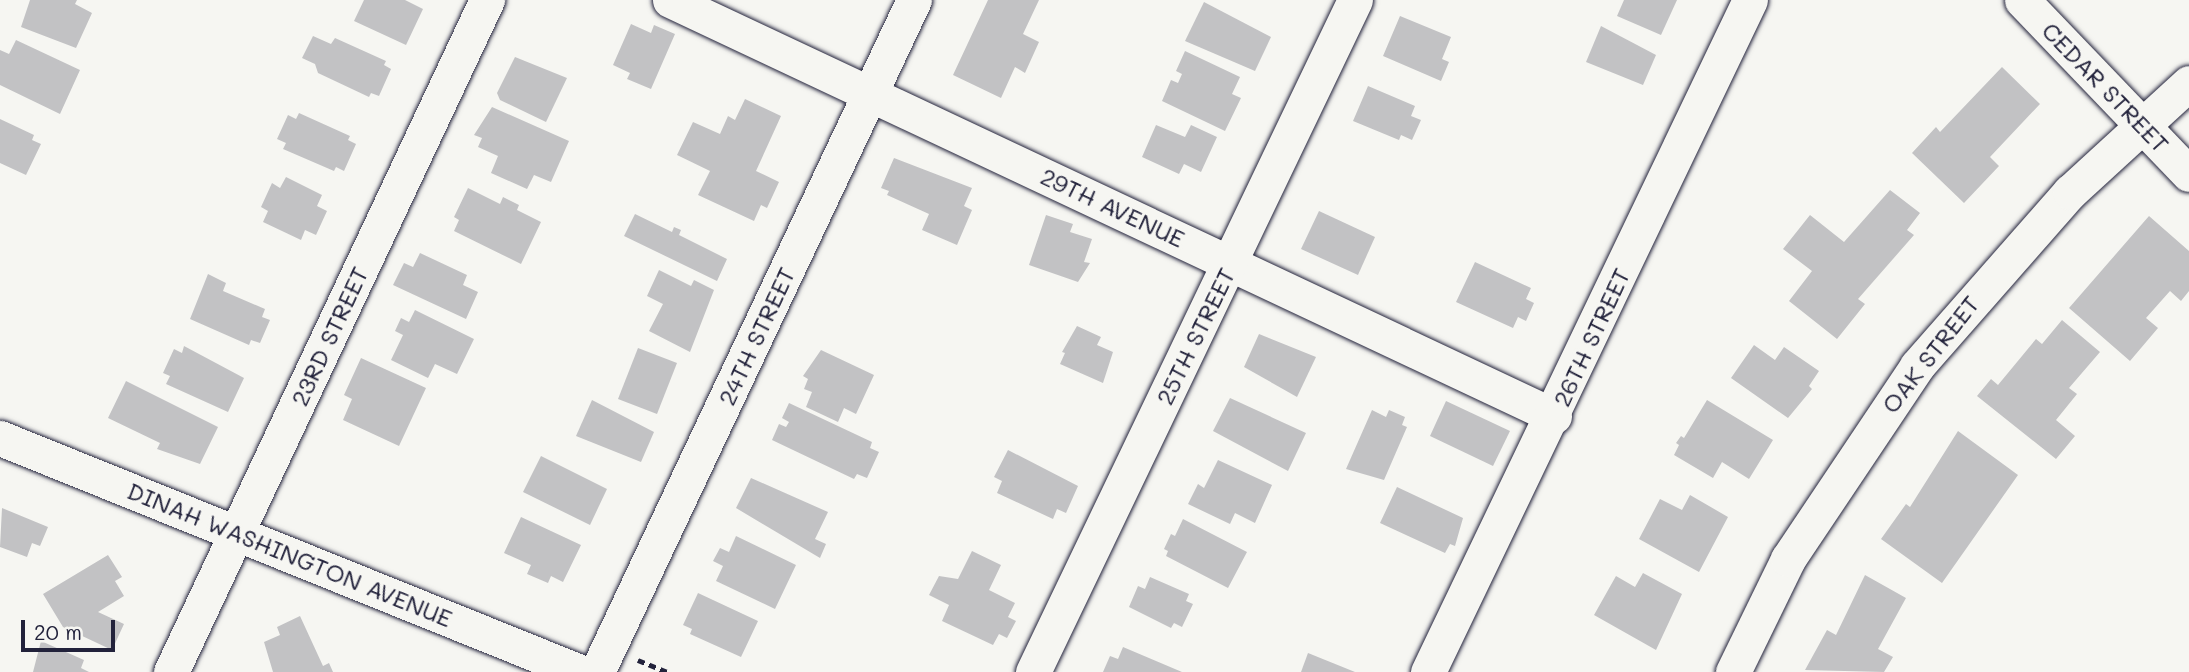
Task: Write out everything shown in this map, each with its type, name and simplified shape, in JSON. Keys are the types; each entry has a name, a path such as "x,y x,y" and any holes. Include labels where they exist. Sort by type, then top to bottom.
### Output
{"street":[{"name":"23RD STREET","path":"170,672 487,0"},
{"name":"29TH AVENUE","path":"670,0 1555,416"},
{"name":"24TH STREET","path":"597,672 914,0"},
{"name":"25TH STREET","path":"1033,672 1355,0"},
{"name":"26TH STREET","path":"1429,672 1555,416 1750,0"},
{"name":"CEDAR STREET","path":"2021,0 2189,174"},
{"name":"OAK STREET","path":"1732,672 1788,559 1917,366 2070,192 2142,123 2189,83"},
{"name":"DINAH WASHINGTON AVENUE","path":"0,438 580,672"}],"building":[{"path":"30,0 77,0 75,4 92,13 76,48 21,27"},
{"path":"364,0 405,0 423,9 406,45 354,21"},
{"path":"988,0 1039,0 1023,34 1039,42 1025,73 1015,67 1001,98 953,75"},
{"path":"1624,0 1677,0 1661,35 1617,16"},
{"path":"1204,2 1271,37 1255,71 1185,41"},
{"path":"1400,16 1451,37 1442,59 1449,62 1441,81 1383,56"},
{"path":"631,24 651,33 654,25 675,34 651,89 627,79 630,73 613,65"},
{"path":"1601,26 1656,55 1643,85 1586,62"},
{"path":"313,36 331,44 335,38 386,61 384,65 391,69 379,96 371,93 369,97 318,73 315,64 302,58"},
{"path":"16,40 80,70 60,114 0,85 0,50 9,54"},
{"path":"1185,51 1240,77 1232,94 1241,98 1225,131 1162,101 1171,80 1178,83 1182,74 1176,71"},
{"path":"515,57 567,78 546,122 500,100 497,93"},
{"path":"2002,67 2040,104 1990,157 1999,166 1964,203 1912,153 1936,127 1940,132"},
{"path":"1368,86 1415,106 1411,116 1421,120 1412,140 1401,135 1399,140 1353,121"},
{"path":"745,99 781,116 756,171 779,182 767,208 761,205 754,221 698,195 710,171 677,155 693,122 720,134 728,116 735,120"},
{"path":"492,107 569,141 551,182 534,175 527,189 491,173 498,156 478,147 482,138 474,135"},
{"path":"299,113 350,136 348,140 356,144 344,171 336,167 334,171 283,149 286,143 277,139 288,115 296,119"},
{"path":"0,119 34,135 32,140 41,144 26,175 0,163"},
{"path":"1156,125 1185,137 1191,125 1217,137 1201,172 1184,164 1179,174 1142,157"},
{"path":"894,158 972,188 964,206 972,210 957,245 922,230 929,214 887,195 889,191 881,188"},
{"path":"286,177 322,195 317,206 327,211 316,235 305,230 301,240 263,222 268,211 261,207 272,183 280,188"},
{"path":"468,188 500,204 503,197 519,205 517,210 541,222 521,264 454,231 459,220 454,217"},
{"path":"1890,190 1920,213 1907,230 1914,235 1858,299 1865,304 1837,339 1789,301 1812,271 1783,249 1810,215 1844,242"},
{"path":"1319,211 1375,237 1358,275 1301,249"},
{"path":"635,214 672,232 674,227 681,230 679,235 727,259 717,281 624,236"},
{"path":"1046,215 1073,224 1070,232 1092,239 1084,262 1090,263 1078,282 1029,265"},
{"path":"2149,216 2189,251 2189,291 2181,301 2170,291 2146,318 2158,328 2130,361 2069,308"},
{"path":"420,253 467,275 463,285 478,292 466,319 393,285 404,263 413,267"},
{"path":"1475,262 1531,288 1526,299 1534,303 1526,321 1518,317 1513,328 1456,302"},
{"path":"659,270 691,286 694,280 714,290 690,352 649,331 663,304 647,296"},
{"path":"208,274 226,283 223,291 265,309 262,317 270,320 260,343 251,340 249,345 190,319"},
{"path":"415,310 474,339 457,374 435,364 428,378 391,360 403,335 395,331 401,318 409,322"},
{"path":"2062,320 2100,352 2069,388 2077,394 2056,420 2075,436 2056,459 1977,396 1991,379 1998,385 2036,339 2042,344"},
{"path":"1077,326 1101,337 1097,345 1113,352 1103,383 1060,364 1065,353 1062,352"},
{"path":"1259,334 1316,357 1297,397 1244,367"},
{"path":"1754,345 1775,360 1784,347 1819,371 1809,386 1812,389 1788,418 1731,378"},
{"path":"184,346 244,378 228,412 166,384 170,376 163,373 174,349 182,353"},
{"path":"638,348 677,363 657,414 618,399"},
{"path":"821,350 874,375 856,414 844,408 838,422 806,407 812,392 804,389 808,379 803,376"},
{"path":"361,358 426,388 399,446 343,420 352,399 344,395"},
{"path":"126,381 218,427 200,464 157,449 160,443 108,418"},
{"path":"1230,398 1306,433 1288,471 1213,431"},
{"path":"592,400 654,432 641,462 576,436"},
{"path":"1707,400 1773,440 1749,479 1722,462 1713,478 1674,455 1679,445 1676,443 1681,436 1684,438"},
{"path":"1446,401 1510,431 1493,466 1430,436"},
{"path":"789,403 872,442 870,448 879,452 867,478 857,474 854,479 772,440 779,424 786,427 789,422 782,418"},
{"path":"1372,410 1386,417 1389,410 1405,417 1402,425 1407,427 1384,480 1346,469"},
{"path":"1958,431 2018,475 1942,583 1881,539 1906,504 1910,507"},
{"path":"1008,450 1078,486 1066,513 1057,509 1053,519 997,493 1002,481 994,477"},
{"path":"541,456 607,489 590,525 523,492"},
{"path":"1218,460 1272,485 1255,523 1235,513 1230,524 1188,504 1198,484 1204,488"},
{"path":"751,478 828,512 815,539 826,544 820,558 736,508"},
{"path":"1397,487 1463,518 1455,546 1450,544 1445,553 1380,523"},
{"path":"1690,495 1728,517 1699,572 1639,539 1660,499 1682,510"},
{"path":"2,508 48,527 40,546 32,543 27,557 0,547"},
{"path":"521,517 581,545 563,582 551,576 548,583 527,574 531,565 504,553"},
{"path":"1183,519 1247,552 1228,588 1166,556 1168,551 1164,549 1171,534 1175,536"},
{"path":"736,536 796,565 775,609 716,581 723,566 713,561 720,548 729,552"},
{"path":"972,551 1001,565 989,590 1015,603 1008,617 1016,621 1007,638 999,634 993,645 942,621 949,605 929,595 939,576 958,579"},
{"path":"108,555 122,577 115,581 124,596 98,612 124,624 112,650 63,627 43,594"},
{"path":"1643,573 1682,594 1656,650 1594,615 1616,576 1635,587"},
{"path":"1865,575 1906,598 1878,649 1893,657 1884,672 1805,670 1827,630 1836,635"},
{"path":"1150,577 1189,594 1186,601 1193,604 1182,627 1174,623 1171,628 1129,607 1138,586 1145,589"},
{"path":"698,593 758,621 741,657 690,634 692,629 683,625"},
{"path":"300,616 323,666 329,663 333,672 273,672 264,642 280,635 277,627"},
{"path":"41,641 84,660 81,668 89,672 33,672"},
{"path":"1123,647 1182,672 1103,672 1110,656 1118,659"},
{"path":"1308,653 1355,672 1301,672"}]}
